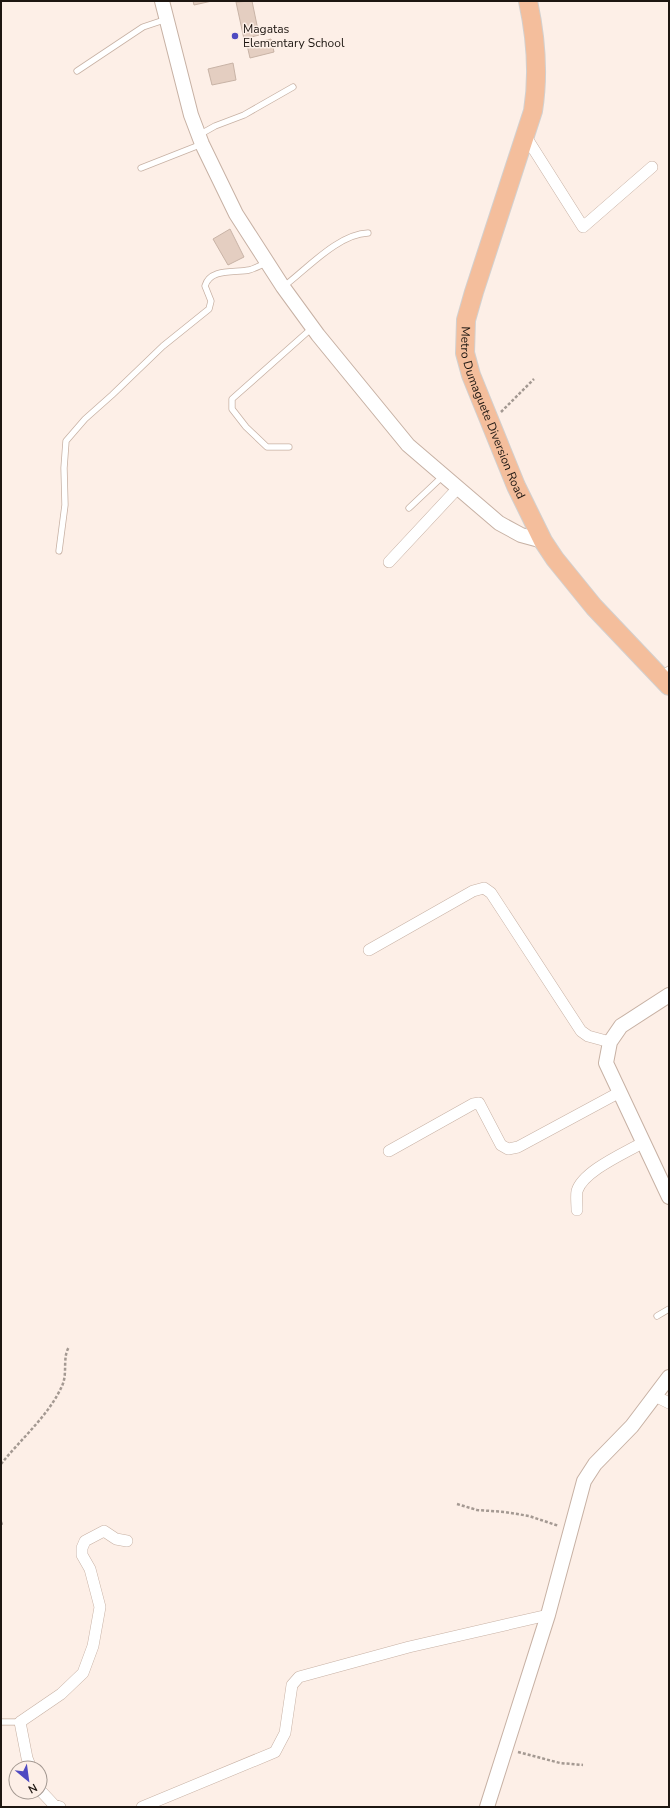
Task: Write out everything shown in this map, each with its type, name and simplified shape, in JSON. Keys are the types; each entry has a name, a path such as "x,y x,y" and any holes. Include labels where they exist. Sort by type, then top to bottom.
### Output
{"highway":[{"name":"Metro Dumaguete Diversion Road","path":"528,1 537,58 537,86 533,112 466,320 465,353 471,375 489,424 516,486 543,541 554,559 594,607 666,677"}],"street":[{"path":"162,1 191,115 200,140 236,214 266,263 312,327 392,428 408,445 457,489 499,523 522,535 543,541"},
{"path":"526,137 583,227 652,167"},
{"path":"389,562 457,489"},
{"path":"369,950 473,891 484,888 491,893 581,1031 588,1036 610,1042"},
{"path":"668,1190 642,1143 606,1063 610,1042 621,1026 669,995"},
{"path":"389,1151 473,1104 479,1103 501,1145 508,1150 518,1147 620,1092"},
{"path":"577,1210 577,1191 583,1180 591,1173 642,1143"},
{"path":"487,1807 548,1615 584,1481 595,1464 632,1426 669,1377"},
{"path":"655,1396 669,1403"},
{"path":"28,1760 20,1722 61,1694 83,1673 93,1646 100,1607 90,1569 82,1555 82,1548 85,1541 104,1531 116,1539 126,1541"},
{"path":"142,1807 275,1752 285,1733 292,1686 299,1677 409,1647 548,1615"},
{"path":"48,1799 54,1805 60,1807"}],"lane":[{"path":"77,72 143,27 167,19"},
{"path":"141,168 200,140 215,126 244,115 293,87"},
{"path":"283,287 345,239 360,233 368,233"},
{"path":"59,551 65,505 64,468 66,442 85,419 112,396 163,346 209,309 211,301 204,286 206,282 213,276 223,272 249,270 266,263"},
{"path":"289,447 266,447 232,410 232,399 312,327"},
{"path":"410,508 443,476"},
{"path":"657,1316 669,1309"},
{"path":"1,1722 20,1722"}],"path":[{"path":"489,424 534,379"},
{"path":"1,1464 56,1398 63,1384 66,1369 65,1354 70,1347"},
{"path":"457,1504 477,1510 505,1512 529,1516 571,1530"},
{"path":"506,1749 560,1763 583,1765"}],"building":[{"path":"193,1 212,1 194,5"},
{"path":"252,1 259,35 244,39 236,2"},
{"path":"271,39 274,52 250,58 247,45"},
{"path":"233,63 236,80 212,85 208,69"},
{"path":"230,229 244,257 228,265 213,239"}],"place":[{"name":"Magatas Elementary School","path":"235,36"}]}
